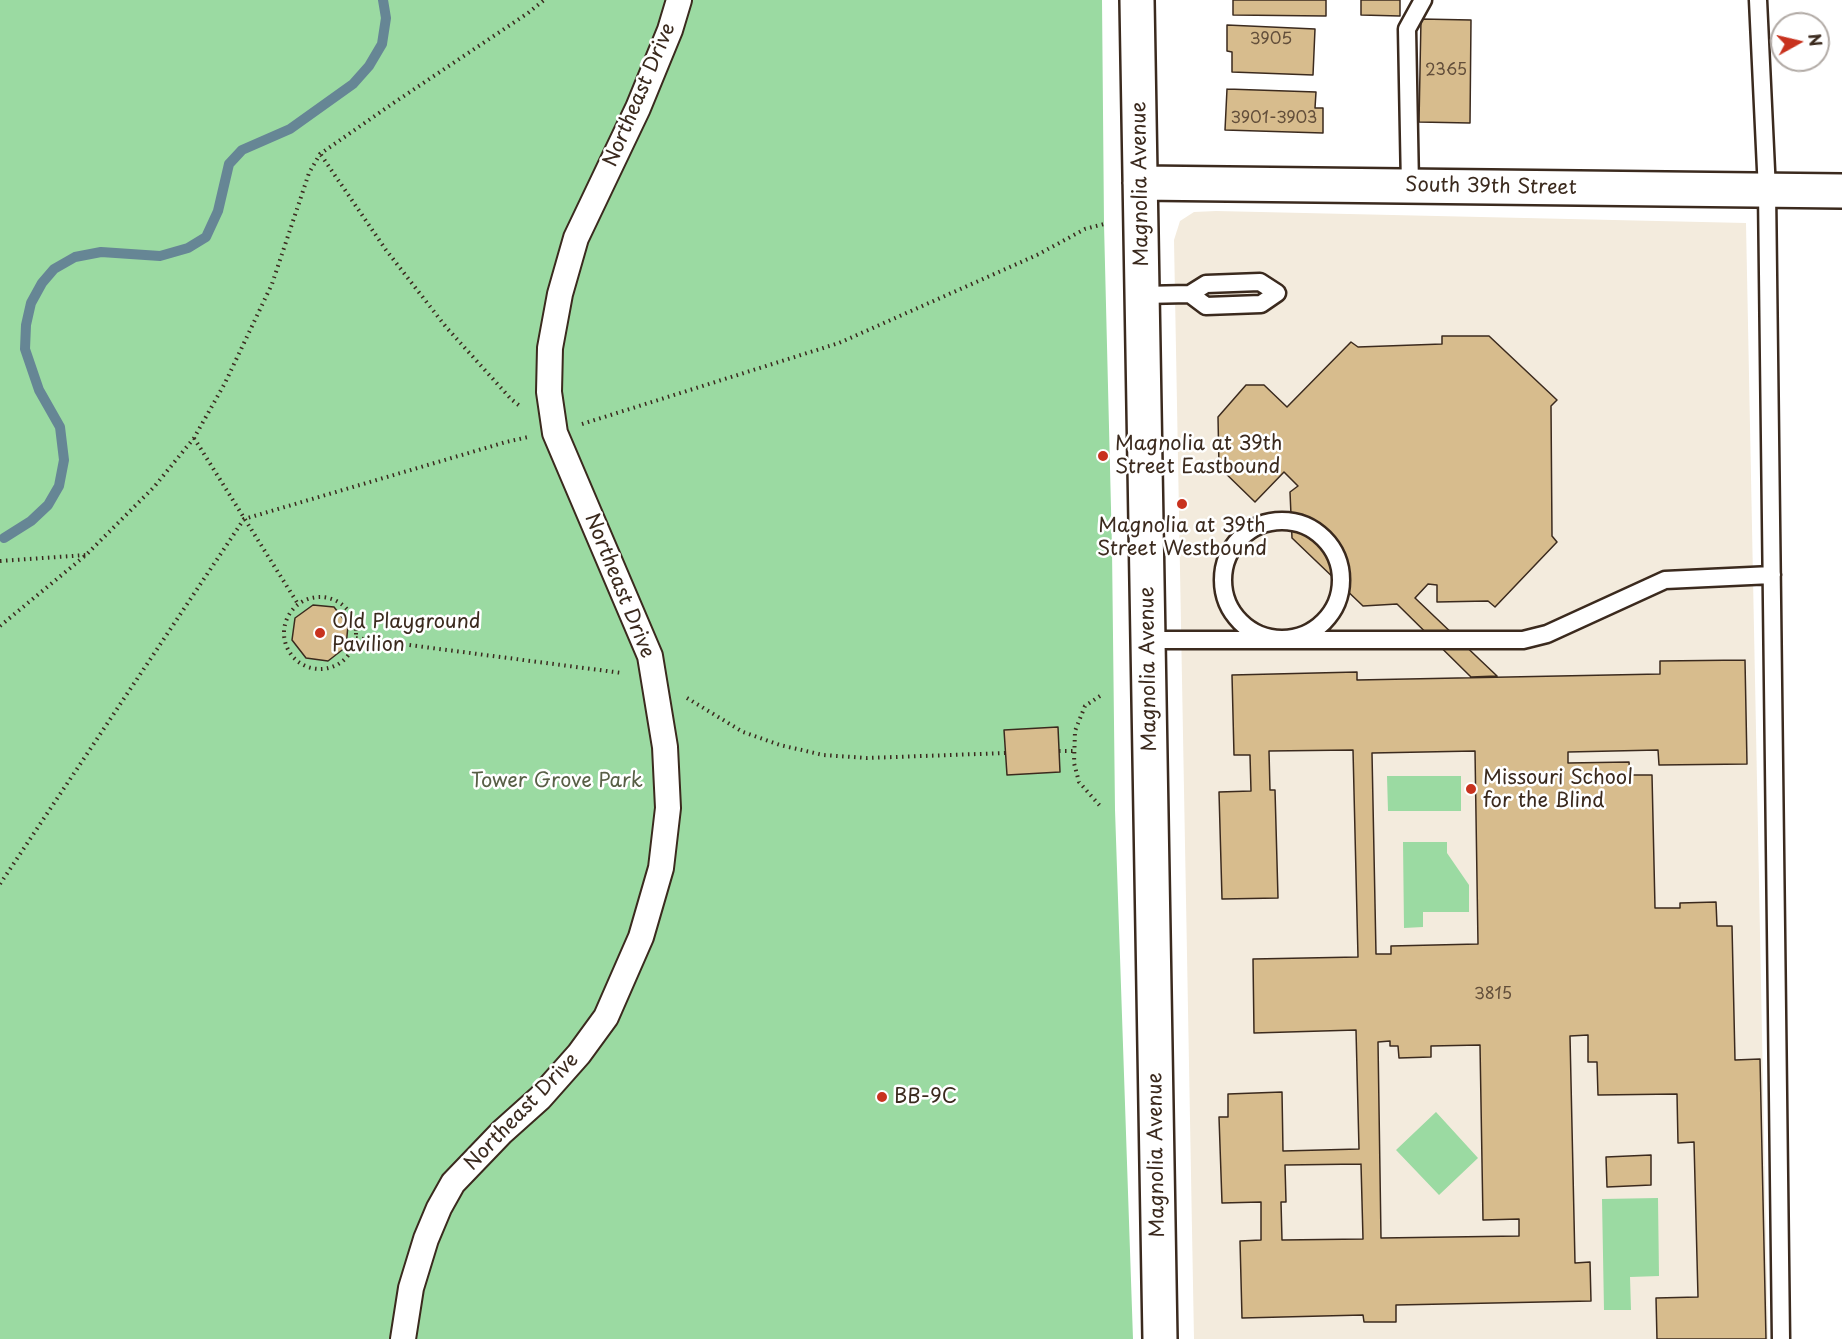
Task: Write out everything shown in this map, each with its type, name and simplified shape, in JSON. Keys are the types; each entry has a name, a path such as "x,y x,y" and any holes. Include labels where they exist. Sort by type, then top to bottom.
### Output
{"street":[{"name":"Northeast Drive","path":"403,1339 411,1288 438,1208 453,1183 495,1139 540,1098 579,1054 606,1017 641,937 661,868 668,808 665,747 650,656 555,432 549,392 550,348 560,294 576,238 638,108 670,30 679,0"},
{"name":"Magnolia Avenue","path":"1137,0 1160,1339"},
{"name":"South 39th Street","path":"1140,183 1842,191"}],"lane":[{"path":"1410,186 1407,29 1423,0"},
{"path":"1758,0 1767,191 1782,1339"},
{"path":"1142,295 1190,294"},
{"path":"1280,521 1307,526 1325,539 1337,557 1342,579 1336,606 1320,626 1292,639 1279,640 1254,632 1238,620 1228,603 1223,579 1230,553 1238,541 1253,529 1280,521"},
{"path":"1148,640 1523,640 1547,634 1665,580 1772,575"}],"path":[{"path":"0,626 86,555 154,487 194,438 225,383 272,284 309,173 320,154 544,0"},
{"path":"320,154 386,250 446,327 511,399 555,432"},
{"path":"0,884 244,519 506,442 555,432 839,343 1037,255 1085,229 1104,224"},
{"path":"194,438 298,604"},
{"path":"0,561 86,555"},
{"path":"327,597 341,603 350,611 355,622 356,638 348,656 339,664 328,669 317,669 305,666 290,654 285,639 285,627 288,616 298,604 311,598 327,597"},
{"path":"1100,696 1085,706 1075,731 1074,762 1079,782 1101,807"},
{"path":"1059,751 1074,751"}],"shaded area":[{"name":"Missouri School for the Blind","path":"1194,212 1746,223 1768,1339 1194,1339 1174,240 1180,221"}],"green space":[{"name":"Tower Grove Park","path":"0,0 1102,0 1115,810 1133,1339 0,1339"},
{"path":"1387,776 1461,776 1461,811 1388,811"},
{"path":"1403,842 1447,842 1447,853 1469,885 1469,912 1423,912 1423,927 1404,928"},
{"path":"1436,1112 1478,1158 1439,1195 1396,1150"},
{"path":"1658,1198 1659,1276 1630,1277 1631,1310 1604,1310 1602,1199"}],"building":[{"path":"1233,0 1326,0 1326,16 1233,15"},
{"path":"1361,0 1400,0 1400,16 1361,15"},
{"path":"1421,19 1471,20 1470,123 1419,122"},
{"path":"1227,25 1315,29 1313,75 1232,72 1232,52 1227,51"},
{"path":"1227,89 1316,92 1315,108 1323,108 1323,133 1225,130"},
{"path":"1442,336 1489,336 1557,400 1551,406 1552,536 1557,542 1495,607 1488,601 1437,602 1437,585 1428,584 1415,598 1497,676 1471,677 1397,604 1363,606 1292,538 1290,492 1298,486 1284,472 1255,502 1219,467 1218,417 1246,385 1264,385 1287,407 1351,342 1358,347 1442,344"},
{"name":"Old Playground Pavilion","path":"313,605 334,607 348,625 346,647 328,661 306,658 292,640 295,618"},
{"name":"Missouri School for the Blind","path":"1745,660 1747,764 1659,765 1658,750 1568,752 1568,763 1629,762 1630,775 1652,775 1655,908 1680,908 1680,903 1716,902 1717,926 1732,926 1735,1060 1760,1059 1766,1339 1657,1339 1656,1298 1698,1297 1694,1142 1678,1143 1677,1094 1598,1095 1597,1062 1588,1062 1588,1035 1570,1036 1575,1263 1590,1262 1591,1301 1396,1305 1396,1322 1364,1322 1363,1315 1242,1318 1240,1241 1261,1240 1261,1202 1222,1203 1219,1117 1228,1117 1228,1094 1282,1092 1283,1151 1359,1149 1356,1030 1254,1033 1253,959 1358,957 1353,750 1269,751 1270,790 1275,790 1278,898 1222,899 1219,792 1251,791 1250,755 1234,755 1232,675 1357,672 1357,680 1660,674 1660,661","holes":["1475,751 1478,944 1391,946 1391,954 1376,954 1372,753","1390,1041 1390,1046 1398,1046 1399,1058 1431,1057 1431,1046 1480,1045 1483,1220 1519,1219 1519,1236 1381,1238 1378,1042","1361,1164 1363,1239 1282,1240 1281,1202 1286,1202 1285,1165"]},
{"path":"1058,727 1060,772 1007,775 1004,730"},
{"path":"1651,1155 1651,1185 1607,1187 1606,1157"}],"waterway":[{"path":"4,538 31,521 48,505 59,486 64,460 60,427 39,390 25,349 26,325 31,303 42,283 54,269 75,257 101,252 160,256 188,248 206,237 218,211 229,164 242,150 290,129 353,84 369,66 382,44 386,18 383,0"}],"place":[{"name":"Magnolia at 39th Street Eastbound","path":"1103,456"},
{"name":"Magnolia at 39th Street Westbound","path":"1182,504"},
{"name":"Old Playground Pavilion","path":"320,633"},
{"name":"Missouri School for the Blind","path":"1471,789"},
{"name":"BB-9C","path":"882,1097"}]}
